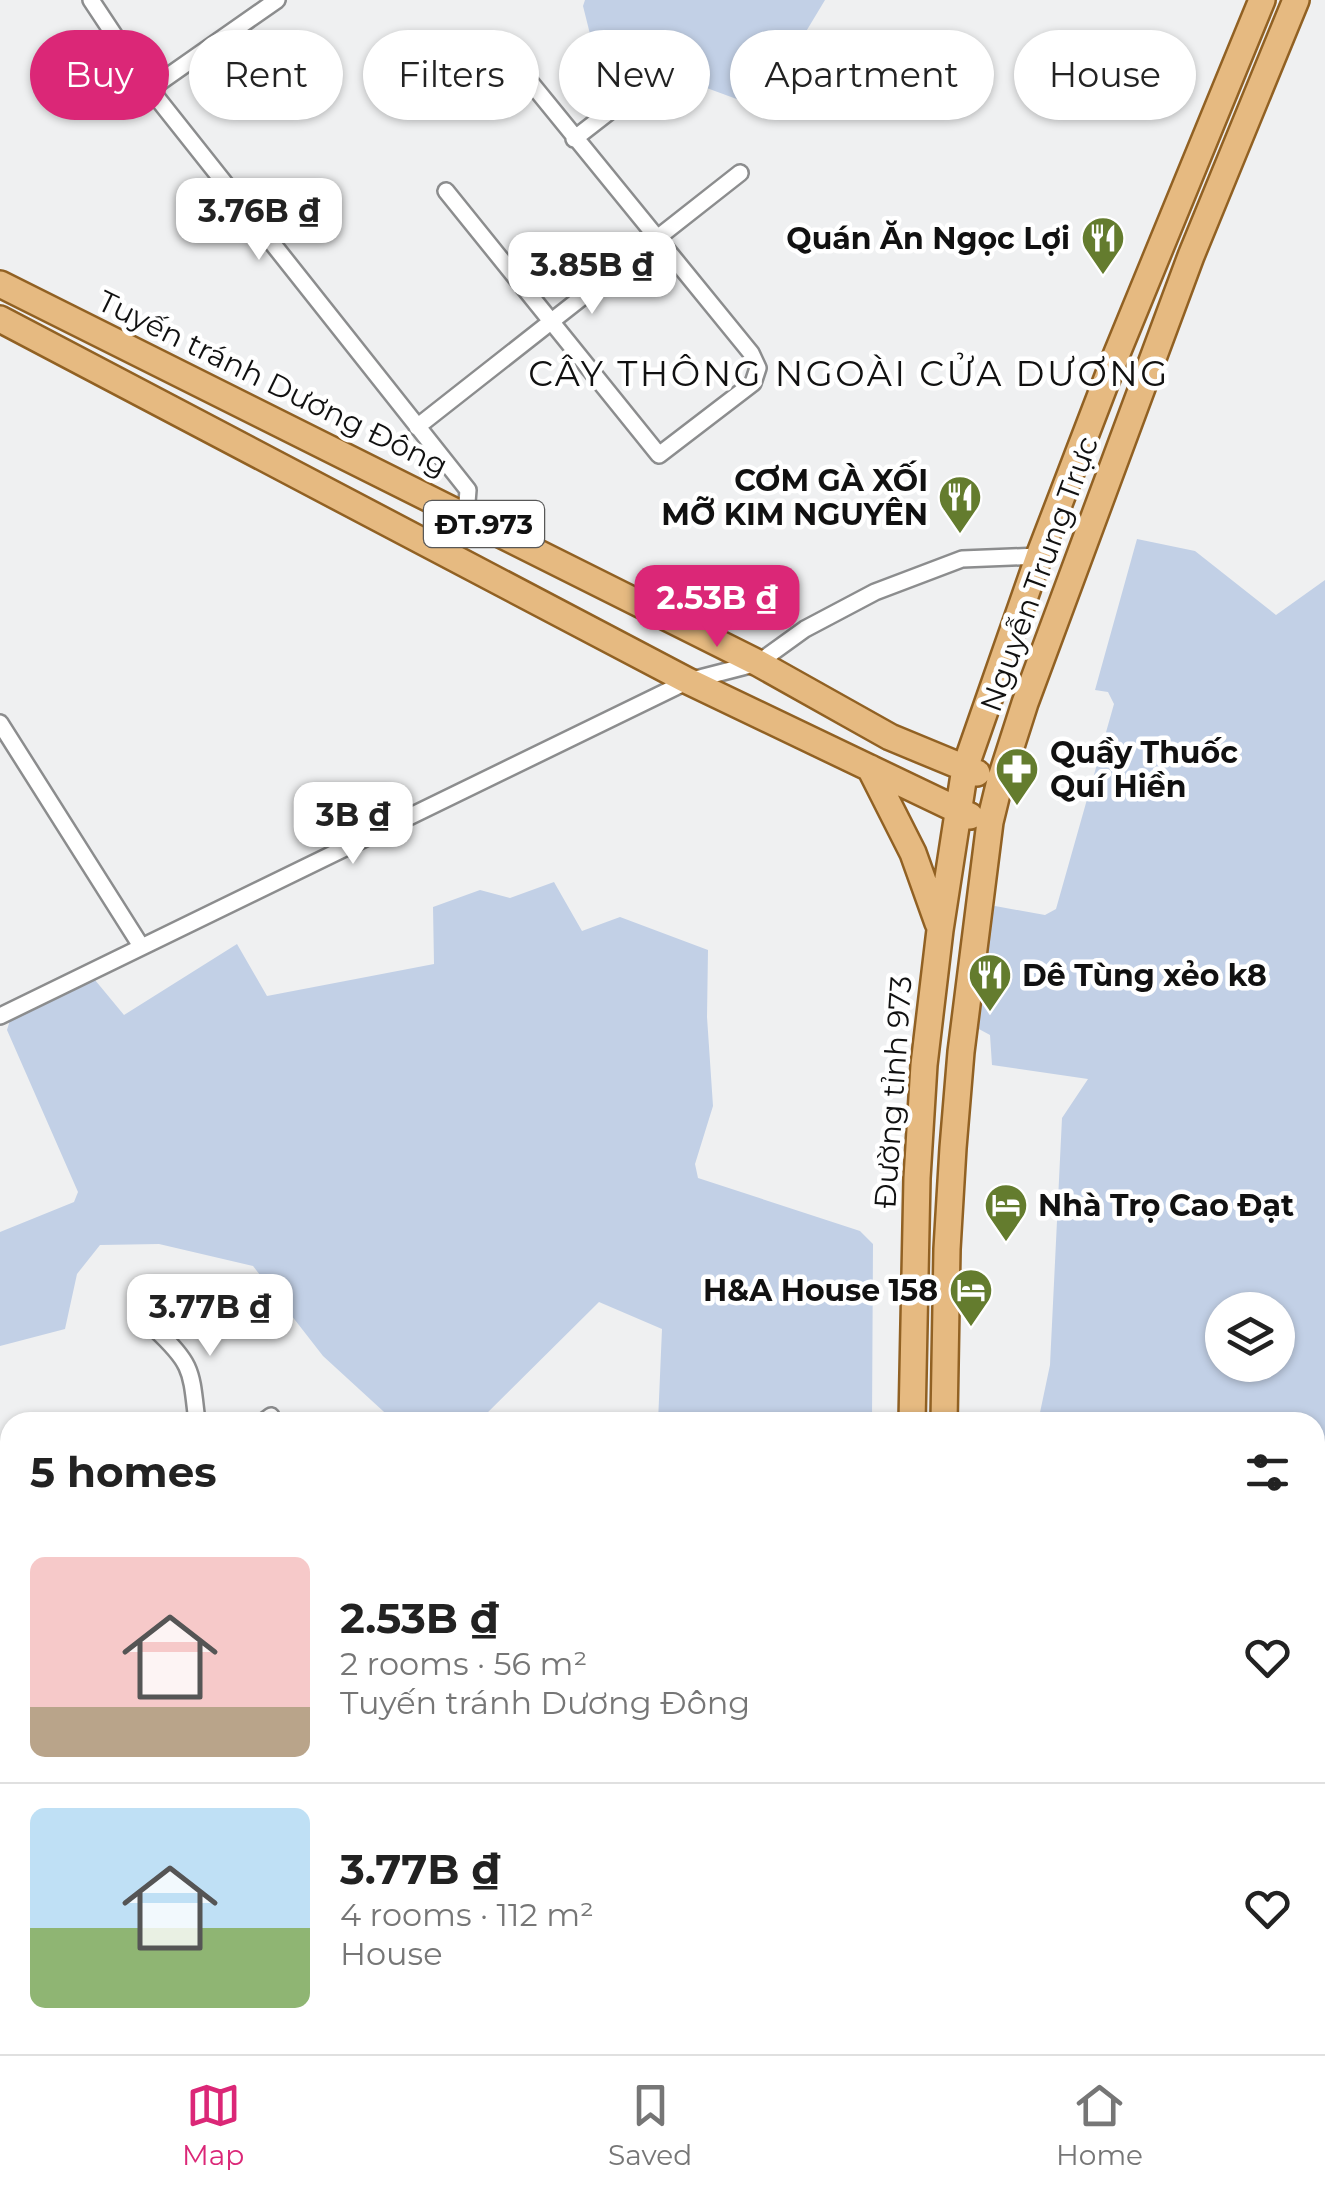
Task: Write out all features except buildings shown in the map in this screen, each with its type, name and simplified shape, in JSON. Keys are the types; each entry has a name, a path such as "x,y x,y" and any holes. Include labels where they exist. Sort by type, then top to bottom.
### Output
{"main road":[{"name":"Nguyễn Trung Trực","path":"965,768 1039,556 1115,358 1262,0"},
{"name":"Nguyễn Trung Trực","path":"1000,782 1025,703 1191,256 1296,0"},
{"name":"Tuyến tránh Dương Đông","path":"0,284 758,663 890,736 1000,782"},
{"name":"ĐT.973","path":"0,319 688,681 956,811 990,822"},
{"path":"870,768 913,854 940,930"},
{"name":"Đường tỉnh 973","path":"912,1412 917,1178 924,1065 956,811 965,768"},
{"path":"944,1412 946,1249 961,1052 990,822 1000,782"}],"street":[{"path":"91,0 111,30"},
{"path":"169,76 276,0"},
{"path":"446,192 659,455 753,382 758,368 752,353 539,94"},
{"path":"169,113 468,490 466,515"},
{"path":"574,139 598,120"},
{"path":"417,426 740,173"},
{"path":"0,1016 688,681 758,663 805,629 875,592 962,559 1039,556"},
{"path":"0,723 141,946"},
{"path":"155,1329 182,1354 191,1370 196,1412"}],"shaded area":[{"path":"585,0 825,0 807,30 730,30 730,97 710,89 710,30 589,30"},
{"path":"1137,539 1195,551 1276,615 1325,580 1325,1412 1040,1412 1050,1365 1062,1118 1088,1079 992,1065 990,1035 977,1028 987,910 995,906 1045,915 1056,909 1114,704 1108,692 1095,690"},
{"path":"554,882 582,931 620,917 708,950 707,1017 713,1106 695,1164 698,1178 860,1231 873,1244 872,1412 658,1412 662,1329 599,1302 488,1412 384,1412 323,1356 253,1266 159,1244 100,1245 77,1274 65,1329 0,1346 0,1232 74,1202 78,1192 7,1030 10,1020 95,980 124,1015 237,944 267,996 434,964 433,907 480,890 510,898"}],"place":[{"name":"Quán Ăn Ngọc Lợi","path":"1103,276"},
{"name":"CƠM GÀ XỐI MỠ KIM NGUYÊN","path":"960,535"},
{"name":"Quầy Thuốc Quí Hiền","path":"1017,807"},
{"name":"Dê Tùng xẻo k8","path":"990,1013"},
{"name":"Nhà Trọ Cao Đạt","path":"1006,1243"},
{"name":"H&A House 158","path":"971,1328"}],"district":[{"name":"CÂY THÔNG NGOÀI CỬA DƯƠNG","path":"849,373"}]}
